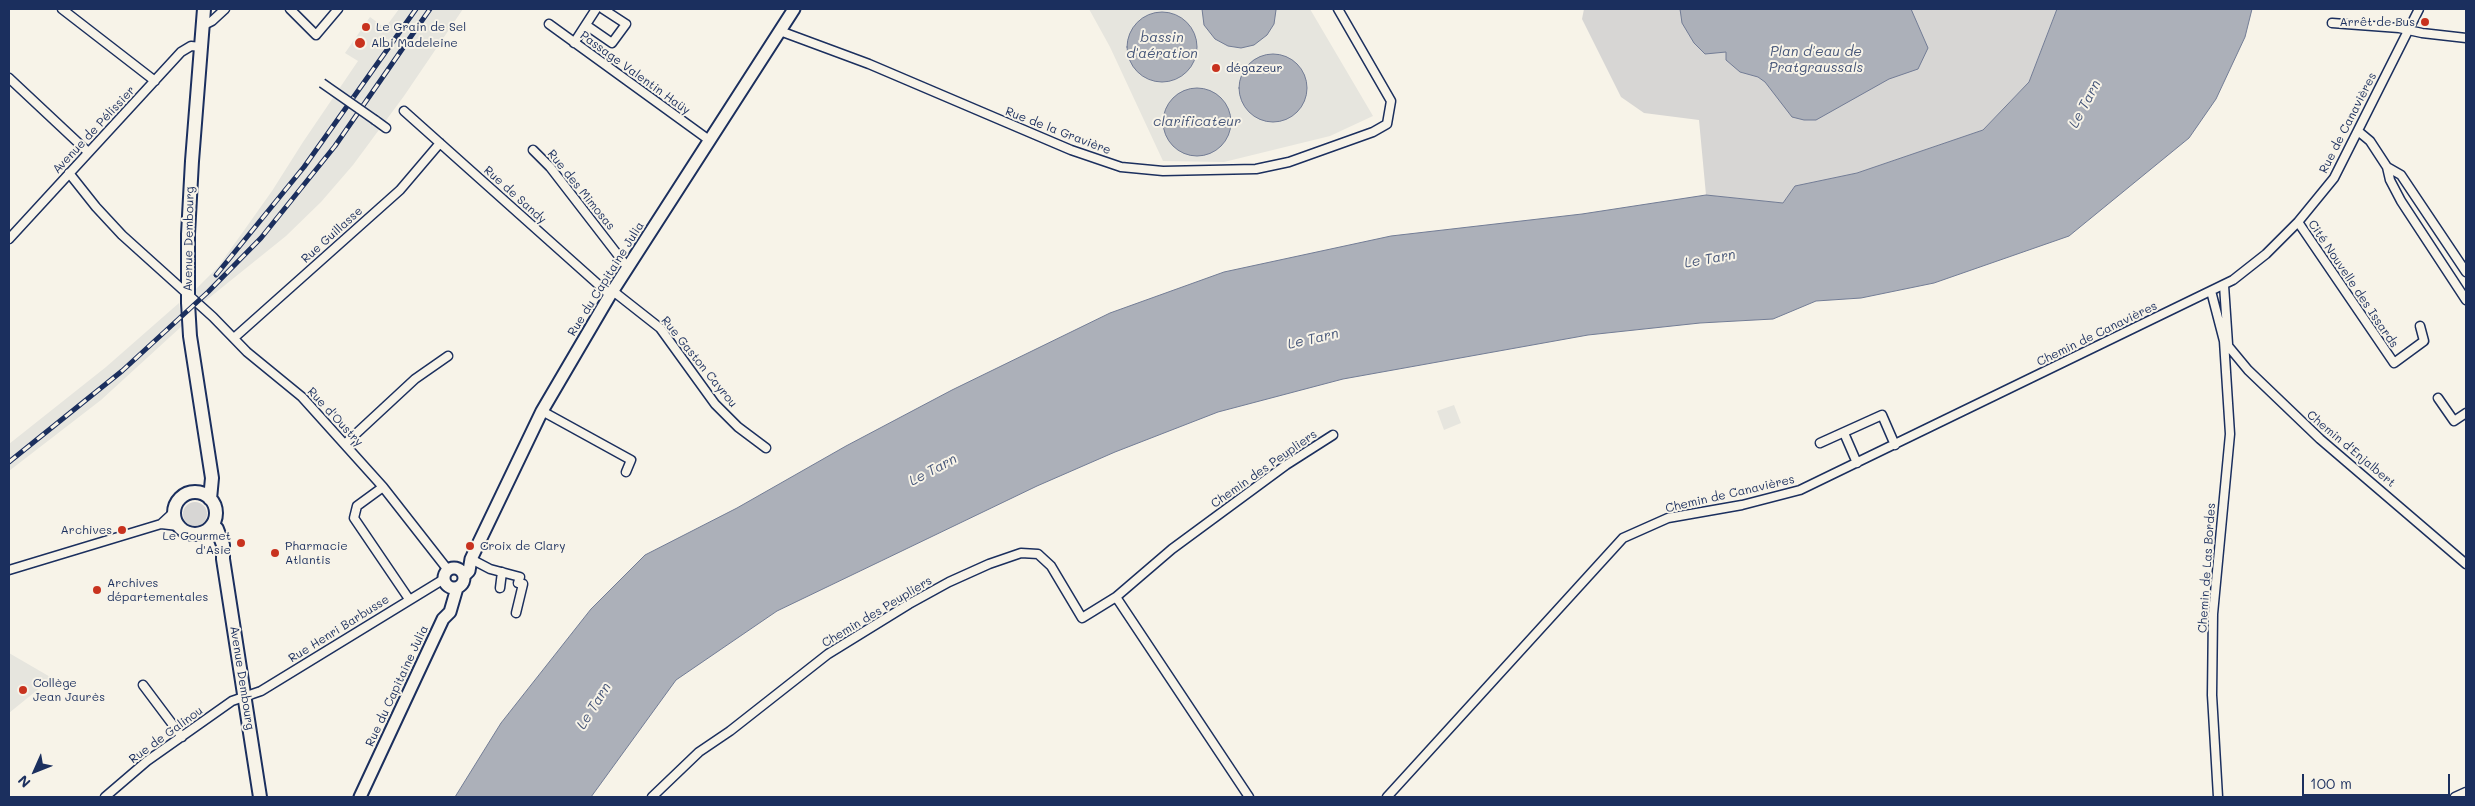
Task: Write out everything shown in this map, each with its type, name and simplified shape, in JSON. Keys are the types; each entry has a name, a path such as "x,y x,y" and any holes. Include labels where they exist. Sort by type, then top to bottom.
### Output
{"main road":[{"name":"Avenue Dembourg","path":"204,9 192,161 188,296 190,336 212,478 210,499"},
{"path":"195,492 210,499 215,508 216,516 212,524 201,533 186,532 178,526 174,512 181,498 195,492 205,482 209,468"},
{"name":"Avenue Dembourg","path":"212,524 217,529 223,545 223,559 260,797"},
{"name":"Avenue Dembourg","path":"201,533 214,542 223,559"}],"street":[{"path":"62,9 155,81"},
{"path":"202,26 212,21 224,9"},
{"path":"290,9 316,34 338,9"},
{"path":"574,42 596,9"},
{"path":"586,24 612,43 626,24 603,9"},
{"name":"Rue du Capitaine Julia","path":"360,797 443,619 450,612 454,578 469,571 471,559 542,411 611,293 794,9"},
{"name":"Rue de la Gravière","path":"780,31 869,64 1071,150 1122,167 1163,171 1256,169 1289,162 1373,132 1388,124 1391,101 1338,9"},
{"name":"Rue de Canavières","path":"2211,291 2233,280 2266,254 2298,222 2334,178 2419,9"},
{"path":"2332,23 2409,30 2466,38"},
{"name":"Passage Valentin Haüy","path":"549,24 709,140"},
{"name":"Avenue de Pélissier","path":"9,239 181,52 191,46 201,47"},
{"path":"9,78 88,152"},
{"path":"322,83 386,128"},
{"name":"Rue de Sandy","path":"404,111 611,293"},
{"path":"2358,131 2370,140 2387,167 2390,180 2401,201 2465,299"},
{"name":"Rue Guillasse","path":"234,338 400,190 440,143"},
{"name":"Rue des Mimosas","path":"533,150 556,174 628,268"},
{"path":"2387,167 2401,175 2466,272"},
{"name":"Rue d'Oustry","path":"69,173 96,208 122,235 234,338 302,397 346,443 454,578"},
{"path":"2401,201 2412,192"},
{"name":"Cité Nouvelle des Issards","path":"2298,222 2394,363 2424,341 2420,326"},
{"path":"2224,285 2226,343"},
{"name":"Chemin d'Enjalbert","path":"2211,291 2226,343 2248,370 2286,409 2466,564"},
{"name":"Chemin de Canavières","path":"1387,797 1623,538 1668,518 1742,505 1800,490 2211,291"},
{"name":"Rue Gaston Cayrou","path":"611,293 660,328 715,404 738,426 766,448"},
{"name":"Chemin de Las Bordes","path":"2218,797 2212,695 2212,614 2230,434 2226,343"},
{"path":"346,443 415,379 448,356"},
{"path":"2438,398 2454,421 2466,412"},
{"path":"542,411 632,460 626,472"},
{"path":"1820,443 1882,415 1895,445"},
{"path":"1844,433 1857,463"},
{"name":"Chemin des Peupliers","path":"652,797 694,756 730,731 828,654 909,604 973,571 1021,552 1038,554 1050,566 1082,618 1116,597 1172,549 1286,465 1333,436"},
{"path":"383,488 358,506 354,511 354,518 409,599"},
{"path":"161,524 174,512"},
{"path":"9,570 161,524 178,526"},
{"path":"471,559 490,569 520,577 518,583 522,584 516,613"},
{"path":"500,588 502,572"},
{"name":"Rue Henri Barbusse","path":"244,695 261,691 409,599 454,578"},
{"path":"1116,597 1249,797"},
{"path":"144,685 182,736"},
{"name":"Rue de Galinou","path":"105,797 147,761 244,695"},
{"path":"2455,797 2466,792"}],"shaded area":[{"path":"399,9 463,9 404,96 353,165 321,202 286,236 204,302 194,291 218,267 272,191 358,61 345,53 370,17 385,28"},
{"path":"1089,9 1310,9 1373,116 1330,136 1224,162 1163,161 1110,47"},
{"path":"1584,9 2057,9 2029,82 1983,130 1857,173 1796,186 1783,203 1706,195 1699,120 1644,113 1621,97 1582,19"},
{"path":"179,303 182,326 101,400 9,471 9,444 106,367"},
{"path":"1454,405 1461,423 1444,430 1437,411"},
{"path":"195,502 203,506 207,514 203,522 195,526 187,522 183,514 187,506"},
{"name":"Collège Jean Jaurès","path":"9,653 52,678 9,713"}],"water":[{"name":"bassin d'aération","path":"1202,9 1276,10 1274,24 1267,35 1254,45 1241,48 1228,46 1215,39 1204,25"},
{"name":"Plan d'eau de Pratgraussals","path":"1680,9 1911,9 1928,48 1918,69 1889,79 1816,120 1804,120 1792,117 1765,82 1758,77 1740,72 1726,60 1726,52 1705,54 1694,43 1682,23"},
{"name":"Le Tarn","path":"2057,9 2252,9 2245,37 2216,99 2189,138 2069,236 1934,283 1861,298 1816,301 1773,319 1700,323 1588,335 1343,379 1218,412 1115,452 1037,486 777,611 676,680 591,797 455,797 501,723 591,609 645,555 737,508 846,446 952,390 1110,313 1224,272 1391,236 1582,214 1706,195 1783,203 1795,186 1857,173 1983,130 2029,82"},
{"name":"bassin d'aération","path":"1155,12 1169,12 1182,18 1191,27 1197,40 1195,60 1187,72 1169,82 1155,82 1142,76 1133,67 1127,54 1127,40 1133,27 1142,18"},
{"name":"clarificateur","path":"1273,54 1286,57 1297,64 1304,75 1307,88 1304,101 1297,112 1286,119 1273,122 1260,119 1249,112 1242,101 1239,88 1242,75 1249,64 1260,57"},
{"name":"clarificateur","path":"1197,88 1210,91 1221,98 1228,109 1231,122 1228,135 1221,146 1210,153 1197,156 1184,153 1173,146 1166,135 1163,122 1166,109 1173,98 1184,91"}],"railway":[{"path":"216,275 304,167 416,9"},
{"path":"9,462 122,371 208,292 261,238 335,146 430,9"}],"place":[{"name":"Arrêt de Bus","path":"2425,22"},
{"name":"Le Grain de Sel","path":"366,27"},
{"name":"Albi Madeleine","path":"360,43"},
{"name":"dégazeur","path":"1216,68"},
{"name":"Archives","path":"122,530"},
{"name":"Le Gourmet d'Asie","path":"241,543"},
{"name":"Croix de Clary","path":"470,546"},
{"name":"Pharmacie Atlantis","path":"275,553"},
{"name":"Archives départementales","path":"97,590"},
{"name":"Collège Jean Jaurès","path":"23,690"}]}
